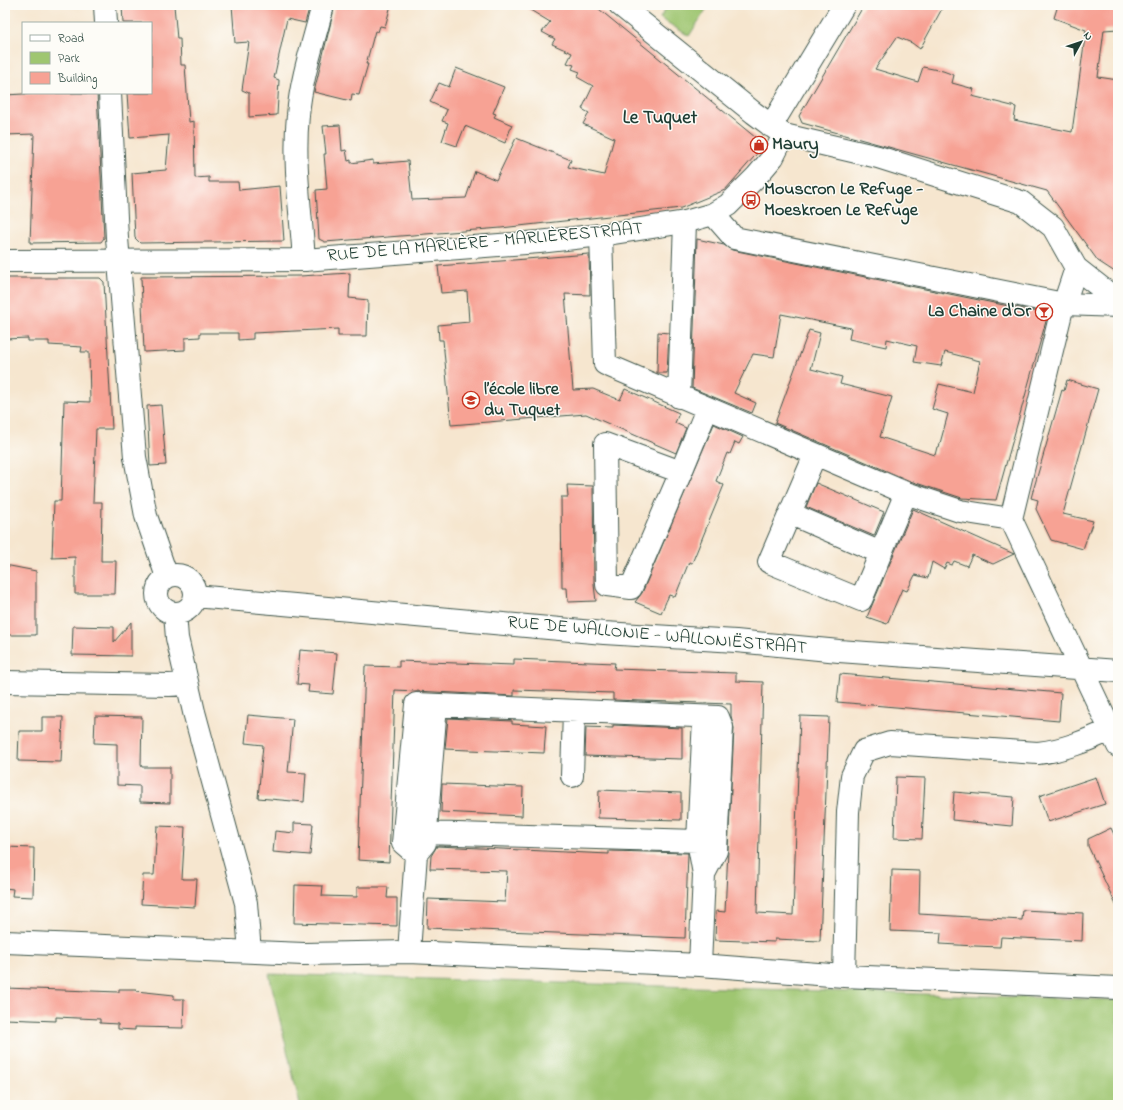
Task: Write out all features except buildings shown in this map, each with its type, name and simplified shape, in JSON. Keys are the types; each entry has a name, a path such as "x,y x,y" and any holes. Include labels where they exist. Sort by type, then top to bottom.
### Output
{"street":[{"path":"105,5 106,22"},
{"path":"304,260 296,145 298,114 304,80 323,5"},
{"path":"620,5 777,130 878,157 1020,202 1053,227 1076,268 1118,301"},
{"name":"RUE DE LA MARLIÈRE - MARLIÈRESTRAAT","path":"5,261 304,260 531,243 601,235 685,222 713,214 728,205 756,177 773,157 777,130 844,5"},
{"path":"110,94 119,260 135,457 146,516 167,577"},
{"path":"713,214 734,238 1064,304 1118,306"},
{"path":"679,397 685,222"},
{"path":"601,235 605,364 906,493 960,511 1010,520"},
{"path":"844,976 848,812 852,776 864,751 890,743 1038,753 1058,751 1114,738 1010,520 1064,304 1076,268"},
{"path":"681,472 605,444 607,585 631,588 681,472 707,409"},
{"path":"815,454 791,514 769,562 861,600 906,493"},
{"path":"791,514 881,554"},
{"path":"179,575 184,577 193,585 196,596 191,607 186,611 175,613 164,608 158,598 159,586 167,577 179,575"},
{"name":"RUE DE WALLONIE - WALLONIËSTRAAT","path":"196,596 604,633 736,641 839,651 1079,667 1118,671"},
{"path":"175,613 177,638 187,684 246,904 250,952"},
{"path":"5,682 187,684"},
{"path":"416,854 403,843 416,704 718,718 722,728 716,851 704,874"},
{"path":"408,952 416,854 425,843 436,705"},
{"path":"572,776 574,712"},
{"path":"700,965 704,874 698,841 704,718"},
{"path":"425,833 698,841"},
{"path":"5,942 304,954 408,952 700,965 844,976 1114,987"}],"green space":[{"path":"668,5 709,5 689,36 660,18"},
{"path":"269,974 1118,1000 1118,1105 300,1105"}],"place":[{"name":"Maury","path":"759,145"},
{"name":"Mouscron Le Refuge - Moeskroen Le Refuge","path":"751,200"},
{"name":"La Chaine d'Or","path":"1044,312"},
{"name":"l’école libre du Tuquet","path":"471,400"}],"district":[{"name":"Le Tuquet","path":"660,118"}]}
